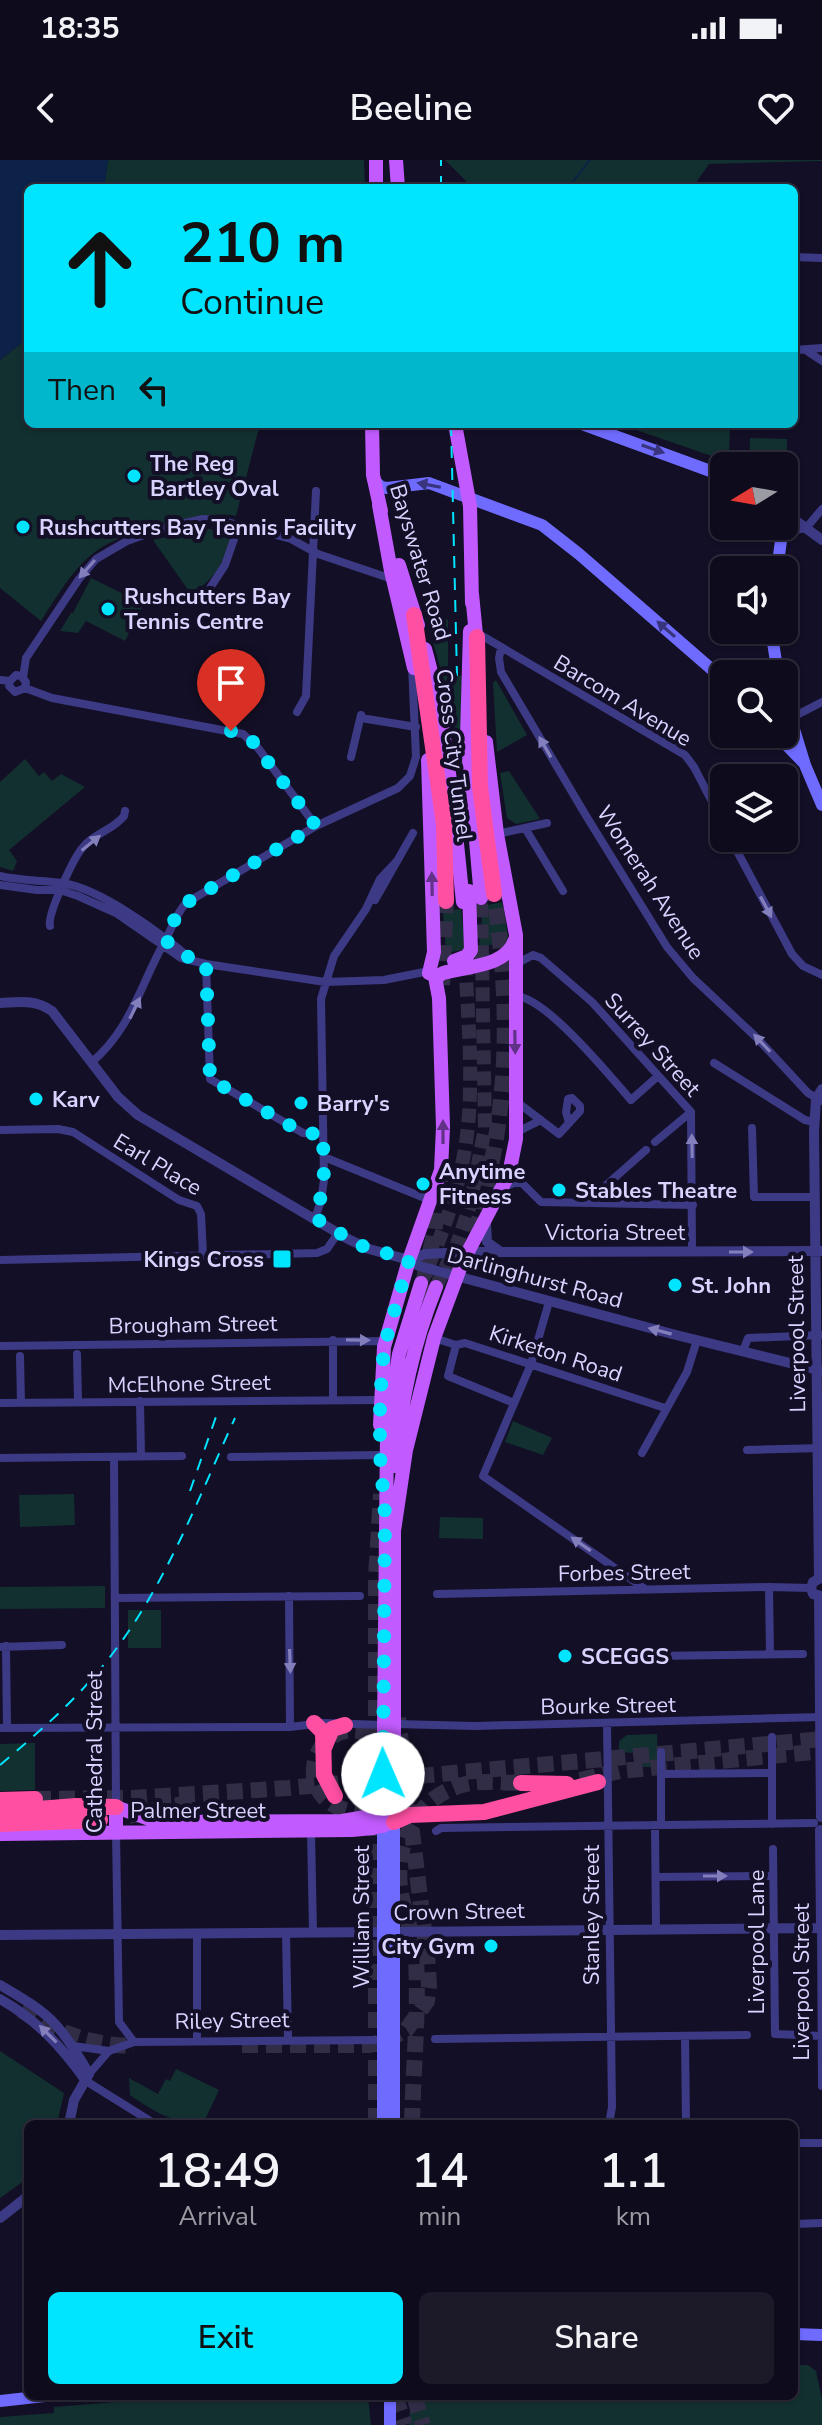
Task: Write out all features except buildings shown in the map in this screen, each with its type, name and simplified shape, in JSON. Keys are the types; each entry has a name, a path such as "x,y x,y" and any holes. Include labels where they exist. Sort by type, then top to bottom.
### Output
{"highway":[{"name":"Cross City Tunnel","path":"414,615 454,901"},
{"name":"Cross City Tunnel","path":"477,635 480,787 487,896"},
{"path":"308,1724 322,1730 324,1775 335,1796"},
{"path":"323,1750 332,1729 345,1725"},
{"path":"389,1824 410,1815 484,1812 595,1782 521,1783"},
{"path":"0,1800 35,1799"},
{"path":"0,1812 92,1805 116,1807"},
{"path":"0,1824 100,1820"}],"main road":[{"path":"376,160 376,184"},
{"path":"396,160 398,184"},
{"name":"Bayswater Road","path":"372,428 373,479 428,659 446,759 454,901"},
{"path":"456,428 469,497 472,594 467,737 487,896"},
{"path":"593,428 710,471"},
{"path":"373,479 385,488 425,482 532,520 554,532 710,668"},
{"path":"379,505 407,637 428,767 439,967 443,1141 441,1170 386,1341 380,1400 380,1455 385,1514"},
{"path":"394,1531 406,1450 434,1338 467,1252 503,1187 512,1163 517,1132 512,959 516,935 497,834 486,750 472,594"},
{"path":"428,659 451,741 469,876 471,950 467,956 439,967"},
{"path":"798,742 822,805"},
{"path":"789,748 805,765"},
{"path":"439,967 500,951 512,959"},
{"path":"439,967 512,959"},
{"name":"William Street","path":"389,1824 383,1805 389,1724 396,1686 394,1469 403,1405 429,1285 402,1342 387,1434 385,1514 389,1724 389,1824 388,1932 389,2039 394,2120"},
{"name":"Palmer Street","path":"116,1807 149,1819 172,1822 321,1822 371,1816 377,1814 383,1805"},
{"name":"Cathedral Street","path":"116,1807 116,1832"},
{"name":"Palmer Street","path":"0,1834 357,1830 389,1824"},
{"name":"William Street","path":"383,2120 389,2039"},
{"path":"798,2334 822,2335"},
{"path":"0,2399 24,2398"},
{"path":"390,2400 390,2425"}],"street":[{"path":"798,257 822,258"},
{"path":"798,350 822,348"},
{"path":"807,351 822,361"},
{"path":"297,712 306,696 316,491"},
{"path":"798,528 807,527 822,509"},
{"path":"25,688 26,658 79,579 96,559 140,535 211,518 291,539 314,552 393,580"},
{"path":"798,521 822,540"},
{"path":"210,588 222,572 239,525"},
{"name":"Barcom Avenue","path":"477,635 685,755 710,798"},
{"name":"Bayswater Road","path":"91,1063 129,1019 179,910 186,903 316,826 398,788 410,776 416,757 416,727 407,637"},
{"name":"Womerah Avenue","path":"501,648 501,672 667,947 693,978 757,1038 798,1083 820,1096"},
{"path":"23,678 16,675 5,680 15,692 25,688 52,698 243,734 256,745 316,826"},
{"path":"798,714 822,702"},
{"path":"351,757 361,716 416,727"},
{"path":"50,926 49,919 62,886 83,846 115,826 125,811"},
{"path":"497,834 547,823"},
{"path":"525,828 563,891"},
{"path":"315,1218 323,1196 321,999 325,982 334,956 366,909 380,879 397,861 413,833"},
{"path":"737,852 792,954 803,966 822,975"},
{"path":"0,876 62,886 116,913 181,958 195,962 325,982 384,980 439,967"},
{"path":"0,885 37,890 62,886"},
{"name":"Surrey Street","path":"512,959 533,955 541,958 592,1002 691,1112 692,1252"},
{"path":"206,964 210,1079 303,1133 323,1134"},
{"path":"514,996 529,998 568,1031 631,1100 658,1076"},
{"name":"Darlinghurst Road","path":"0,1003 34,1002 52,1011 118,1097 138,1115 359,1245 413,1258 419,1266 458,1272 549,1302 820,1370"},
{"path":"714,1063 805,1120 814,1122"},
{"name":"Liverpool Street","path":"820,1096 814,1122 821,1580"},
{"path":"517,1102 559,1134 569,1123"},
{"path":"655,1142 691,1112"},
{"path":"517,1132 541,1120"},
{"path":"752,1128 754,1197 815,1197"},
{"name":"Earl Place","path":"0,1130 58,1129 77,1134 179,1200 197,1206 201,1214 203,1255"},
{"path":"586,1203 646,1150"},
{"path":"324,1157 432,1201"},
{"path":"503,1187 521,1182 540,1202 693,1205"},
{"path":"489,1214 485,1239 492,1248 502,1252"},
{"path":"0,1260 317,1253 327,1249 338,1233"},
{"name":"Victoria Street","path":"413,1258 467,1252 818,1251"},
{"path":"549,1302 531,1364 483,1476 645,1589"},
{"path":"743,1351 748,1338 819,1335"},
{"name":"Kirketon Road","path":"434,1338 456,1345 465,1343 665,1408"},
{"path":"333,1340 333,1399"},
{"path":"642,1453 692,1361 697,1340"},
{"name":"Brougham Street","path":"0,1346 386,1341"},
{"path":"456,1345 448,1376 514,1403"},
{"path":"77,1354 78,1402"},
{"path":"20,1356 21,1403"},
{"name":"McElhone Street","path":"0,1403 380,1400"},
{"path":"140,1401 141,1456"},
{"path":"747,1450 820,1448"},
{"path":"231,1457 380,1455"},
{"path":"0,1458 182,1456"},
{"name":"Cathedral Street","path":"114,1457 116,1807"},
{"path":"817,1593 813,1582 821,1580"},
{"path":"769,1587 770,1654"},
{"name":"Forbes Street","path":"437,1594 769,1587 817,1593"},
{"name":"Liverpool Street","path":"817,1593 821,1653 822,2086"},
{"path":"289,1596 290,1727"},
{"path":"115,1598 360,1596"},
{"path":"4,1728 3,1646 62,1645"},
{"path":"652,1656 803,1654"},
{"name":"Bourke Street","path":"4,1728 290,1727 308,1724 475,1726 821,1717"},
{"name":"Stanley Street","path":"607,1723 614,2120"},
{"path":"772,1737 772,1824"},
{"path":"656,1929 661,1752"},
{"path":"661,1774 772,1773"},
{"path":"436,1831 441,1828 820,1823"},
{"path":"311,1831 313,1932"},
{"name":"Cathedral Street","path":"116,1832 119,2022 134,2042"},
{"name":"Liverpool Lane","path":"773,1849 775,2034 822,2036"},
{"path":"656,1877 773,1876"},
{"name":"Crown Street","path":"0,1935 821,1928"},
{"path":"286,1932 288,2039"},
{"path":"197,1934 197,2040"},
{"path":"0,1985 47,2014 61,2028 87,2077"},
{"path":"0,1992 14,2007"},
{"path":"0,1999 49,2034 87,2077 149,2120"},
{"path":"435,2039 747,2035"},
{"path":"685,2037 686,2120"},
{"name":"Riley Street","path":"87,2077 109,2051 134,2042 389,2039"},
{"path":"73,2046 109,2051"},
{"path":"70,2120 74,2100 87,2077"},
{"name":"Stanley Street","path":"610,2120 612,2107"},
{"path":"798,2143 822,2143"},
{"path":"0,2218 24,2199"},
{"path":"798,2224 822,2223"}],"green space":[{"path":"108,160 364,160 365,184 105,184"},
{"path":"445,160 822,160 709,164 697,184 469,184"},
{"path":"24,341 24,428 259,428 236,516 190,518 109,543 81,564 41,621 0,588 0,360"},
{"path":"631,428 730,428 729,452 710,452 710,455"},
{"path":"750,438 787,439 787,452 750,452"},
{"path":"206,528 233,535 218,569 191,594 153,540"},
{"name":"Rushcutters Bay Tennis Centre","path":"91,578 144,604 125,641 86,621 78,633 60,631"},
{"path":"425,607 448,620 448,675 464,676 465,769 461,768 450,703"},
{"path":"496,680 527,735 497,752 493,683"},
{"path":"25,759 39,776 44,772 52,781 61,774 85,787 9,850 17,861 13,871 0,867 0,782"},
{"path":"509,771 540,819 516,824 507,818 500,773"},
{"path":"502,902 509,941 479,947 483,906"},
{"path":"461,909 463,927 468,927 468,949 446,953 443,911"},
{"path":"513,1421 552,1438 543,1455 505,1442"},
{"path":"74,1494 75,1525 20,1527 19,1495"},
{"path":"440,1517 483,1518 483,1539 439,1538"},
{"path":"105,1586 105,1608 0,1609 0,1587"},
{"path":"128,1610 161,1610 161,1648 128,1648"},
{"path":"657,1734 658,1767 635,1767 634,1753 619,1752 619,1741 627,1735"},
{"path":"35,1743 35,1790 0,1791 0,1744"},
{"path":"0,2051 64,2093 58,2120 24,2120 24,2181 0,2198"},
{"path":"176,2069 219,2090 205,2120 177,2120 164,2116 130,2095 129,2078 158,2094 166,2079 170,2081"},
{"path":"808,2365 816,2371 822,2400 822,2425 409,2425 411,2400 798,2400 798,2366"},
{"path":"140,2400 368,2400 371,2425 0,2425 0,2417 54,2413 54,2407"}],"water":[{"path":"0,160 108,160 105,184 24,184 24,341 0,360"}],"waterway":[{"path":"571,184 590,160"}],"tunnel":[{"path":"475,1233 493,1155 504,1056 504,993 494,894"},
{"path":"436,1287 457,1244 470,1206 485,1128 481,898"},
{"path":"442,985 446,901"},
{"path":"421,1283 447,1218 465,1149 470,1078 465,959"},
{"path":"419,1299 434,1235 440,1180"},
{"path":"376,2120 376,1577 381,1494"},
{"path":"242,2045 369,2045 388,2040 407,2029 427,2001 427,1954 398,1718"},
{"path":"370,1813 340,1808 322,1796 314,1778 315,1760 324,1744 339,1733 359,1731 383,1742"},
{"path":"35,1799 132,1798 288,1788 822,1739"},
{"path":"580,1780 620,1771 822,1751"},
{"path":"412,2120 417,1979 415,1950 400,1887 401,1853 406,1837 423,1809 449,1790 479,1782 521,1783"},
{"path":"129,1816 192,1802"},
{"path":"21,2010 75,2036 134,2046"},
{"path":"396,2400 405,2425"},
{"path":"415,2400 423,2425"}],"railway":[{"path":"441,160 441,184"},
{"path":"451,428 457,676"},
{"path":"190,1491 218,1411"},
{"path":"0,1765 82,1690 127,1634 178,1544 235,1418"}],"place":[{"name":"The Reg Bartley Oval","path":"134,476"},
{"name":"Rushcutters Bay Tennis Facility","path":"23,527"},
{"name":"Rushcutters Bay Tennis Centre","path":"108,609"},
{"name":"Karv","path":"36,1099"},
{"name":"Barry's","path":"301,1103"},
{"name":"Anytime Fitness","path":"423,1184"},
{"name":"Stables Theatre","path":"559,1190"},
{"name":"Kings Cross","path":"282,1259"},
{"name":"St. John","path":"675,1285"},
{"name":"SCEGGS","path":"565,1656"},
{"name":"City Gym","path":"491,1946"}],"route":[{"path":"231,731 243,734 253,742 316,826 186,903 179,910 165,940 195,962 206,964 210,1079 303,1133 323,1134 324,1185 315,1218 359,1245 409,1260 384,1347 380,1400 380,1455 385,1514 383,1774"}]}
